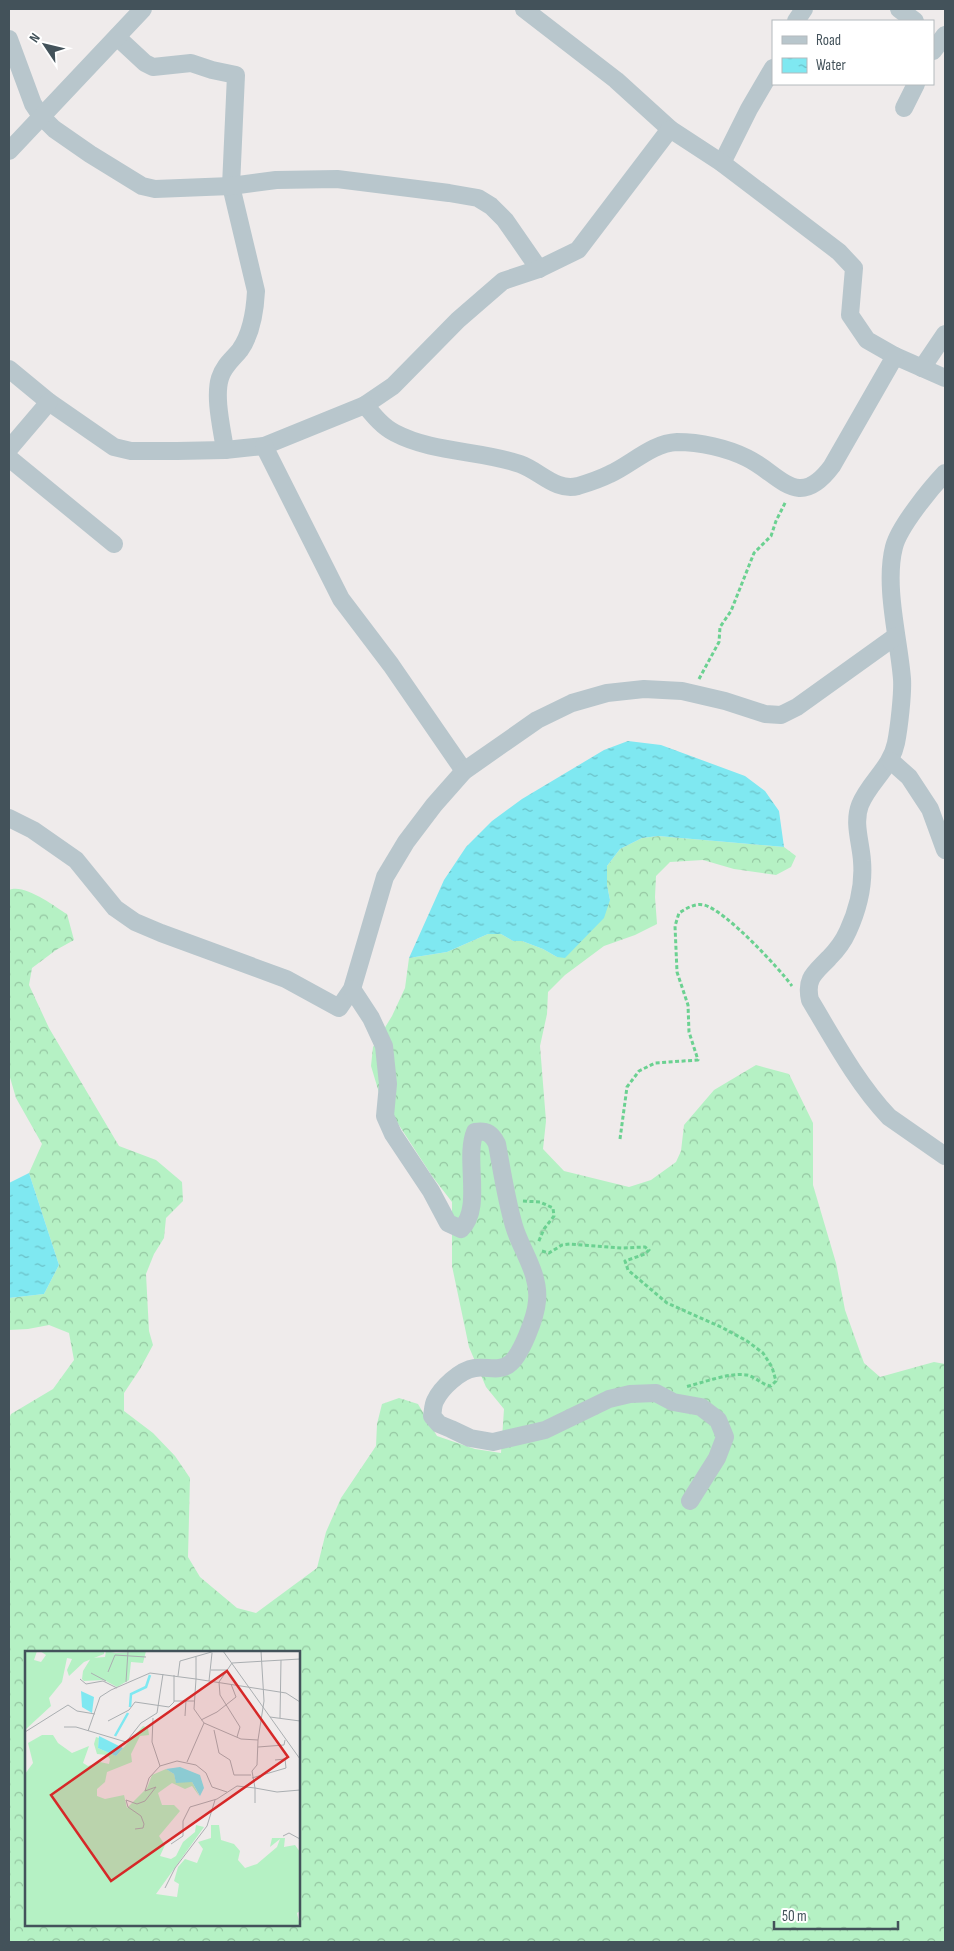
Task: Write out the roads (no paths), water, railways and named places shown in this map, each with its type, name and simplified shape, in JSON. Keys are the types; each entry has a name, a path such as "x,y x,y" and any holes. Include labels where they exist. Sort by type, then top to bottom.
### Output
{"street":[{"path":"9,151 142,9"},
{"path":"524,9 616,80 670,129 722,162 839,252 854,268 850,315 867,340 896,356 945,378"},
{"path":"797,20 804,9"},
{"path":"899,9 914,20"},
{"path":"116,37 145,63 153,67 191,63 236,75 231,186 256,291 255,308 250,331 239,352 227,364 220,377 218,390 225,450"},
{"path":"9,39 33,104 41,116 54,129 90,154 142,186 155,189 231,186 276,180 337,179 478,198 491,206 505,220 539,269"},
{"path":"722,162 749,109 772,70"},
{"path":"904,108 916,85"},
{"path":"9,369 49,402 114,447 131,451 225,450 264,446 365,405 393,386 458,320 503,281 539,269 578,250 670,129"},
{"path":"922,368 945,334"},
{"path":"365,405 378,420 394,433 414,442 520,464 565,488 578,486 610,474 663,444 678,442 703,445 733,452 749,459 793,488 805,487 826,475 896,356"},
{"path":"9,449 49,402"},
{"path":"264,446 341,598 391,665 464,771"},
{"path":"9,458 114,544"},
{"path":"945,473 903,528 894,546 891,565 896,636 902,682 896,743 890,761 865,797 857,818 863,878 848,932 839,946 813,975 808,991 810,1000 857,1076 882,1110 889,1118 945,1156"},
{"path":"9,818 33,830 76,860 114,908 136,922 161,934 286,979 339,1008 352,989 385,877 406,842 434,804 464,771 537,720 572,703 608,693 644,688 682,691 726,701 765,714 781,715 797,707 896,636"},
{"path":"890,761 909,777 930,810 945,850"},
{"path":"352,989 371,1018 384,1046 388,1084 385,1116 393,1134 431,1191 448,1223 461,1229 466,1224 470,1209 471,1142 475,1132 483,1131 492,1135 497,1144 508,1206 514,1228 538,1287 533,1321 517,1358 509,1365 499,1369 474,1368 461,1374 441,1390 434,1403 432,1416 439,1424 470,1438 492,1442 545,1430 609,1399 630,1394 656,1393 673,1402 701,1407 718,1420 725,1437 717,1458 690,1501"}],"water":[{"path":"628,741 661,745 745,776 765,791 779,811 784,847 658,836 642,838 620,849 607,866 607,885 610,900 604,918 565,958 557,957 522,941 513,941 501,934 488,934 447,952 409,958 444,880 466,847 492,821 522,799 604,750"},
{"path":"29,1173 59,1265 44,1294 9,1298 9,1183"}]}
